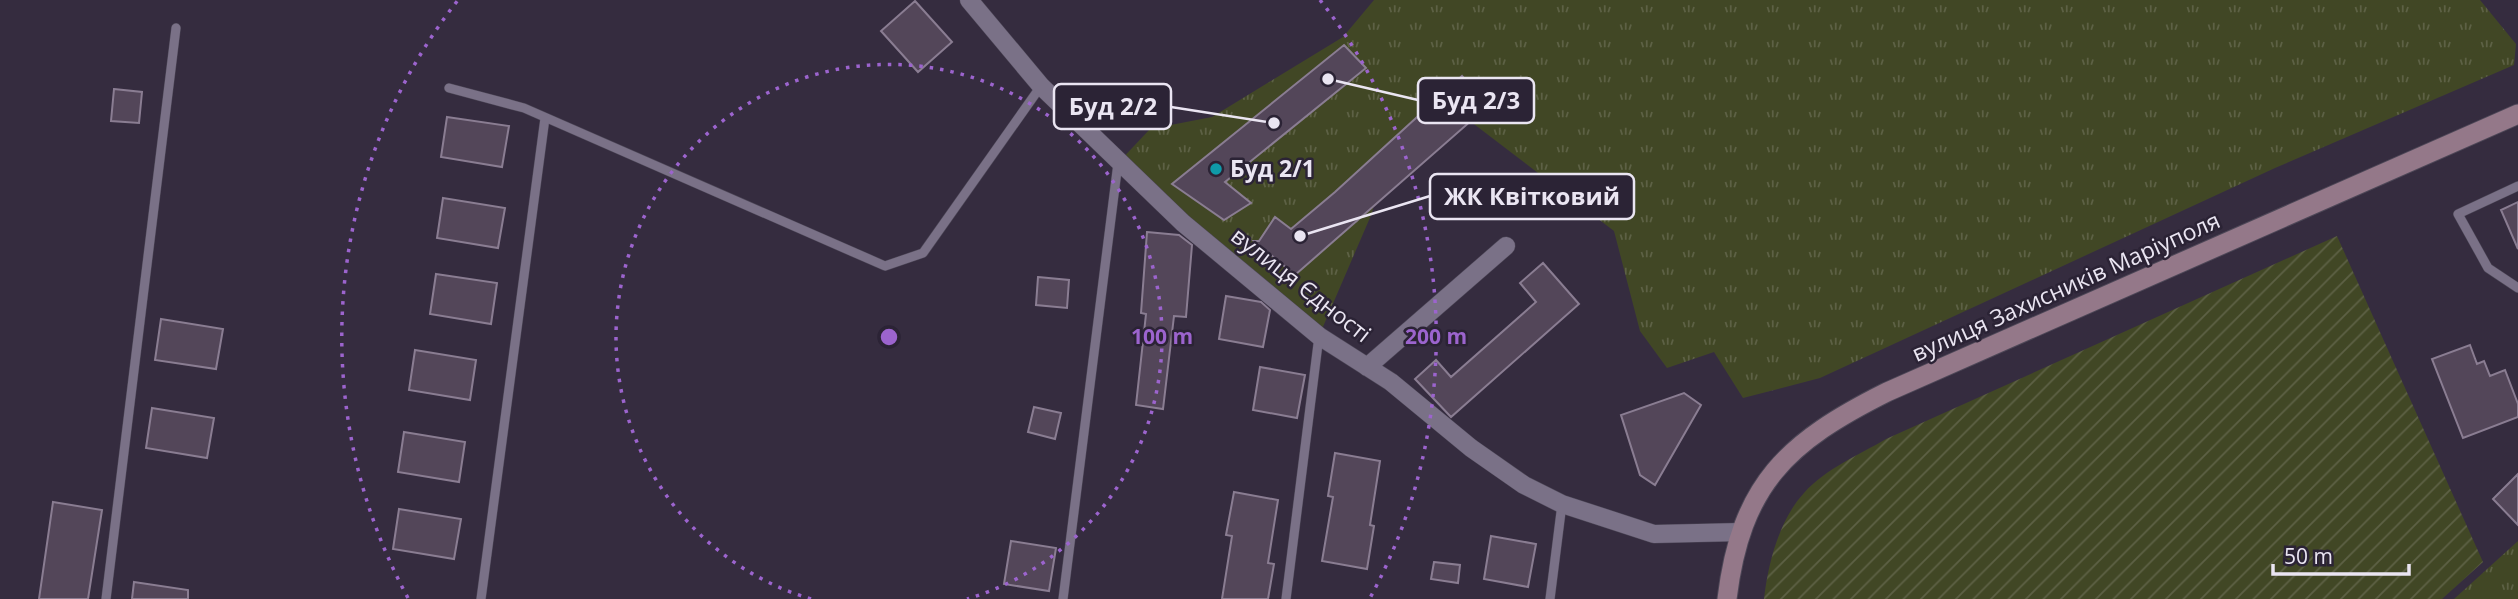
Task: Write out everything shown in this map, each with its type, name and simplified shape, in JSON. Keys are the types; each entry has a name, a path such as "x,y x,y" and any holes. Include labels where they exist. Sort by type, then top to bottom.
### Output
{"main road":[{"name":"вулиця Захисників Маріуполя","path":"1727,599 1741,532 1755,499 1778,466 1803,443 1841,415 2518,114"}],"street":[{"name":"вулиця Єдності","path":"969,0 1041,86 1183,223 1320,336 1391,382 1471,448 1524,485 1562,505 1654,534 1741,532"},
{"path":"1367,367 1506,246"}],"lane":[{"path":"106,599 176,28"},
{"path":"449,88 524,108 885,266 923,253 1041,86"},
{"path":"481,599 545,118"},
{"path":"1063,599 1118,163"},
{"path":"2518,186 2458,214 2488,268 2518,288"},
{"path":"1286,599 1320,336"},
{"path":"1550,599 1562,505"}],"green space":[{"path":"1374,0 2480,0 2516,44 2514,65 2275,168 1820,378 1743,398 1714,352 1667,368 1640,331 1614,231 1445,102 1388,148 1372,213 1319,336 1118,163 1150,129 1212,117 1343,37"},
{"path":"2337,236 2483,562 2442,599 1764,599 1768,571 1781,529 1804,493 1832,470 1886,439"},
{"path":"2518,541 2518,599 2454,599"}],"building":[{"path":"915,1 952,42 918,72 881,31"},
{"path":"1344,45 1366,68 1225,182 1251,203 1224,220 1172,184"},
{"path":"1462,76 1488,106 1295,275 1254,241 1259,241 1275,217 1291,229"},
{"path":"114,89 142,92 139,123 111,121"},
{"path":"447,117 509,126 502,167 441,157"},
{"path":"443,198 505,208 498,248 437,238"},
{"path":"2518,202 2518,249 2501,210"},
{"path":"1147,232 1179,235 1192,245 1186,317 1174,316 1163,409 1136,405 1146,314 1141,313"},
{"path":"1543,263 1579,304 1451,417 1415,379 1436,360 1451,377 1536,302 1520,283"},
{"path":"436,274 497,283 491,324 430,314"},
{"path":"1038,277 1069,280 1067,308 1036,305"},
{"path":"1226,296 1261,302 1270,310 1263,347 1219,339"},
{"path":"161,319 223,329 216,369 155,360"},
{"path":"2470,345 2477,364 2484,361 2490,376 2505,370 2518,404 2518,417 2463,438 2432,359"},
{"path":"415,350 476,360 470,400 409,390"},
{"path":"1260,367 1305,375 1297,418 1253,410"},
{"path":"1684,393 1701,405 1655,485 1640,475 1621,415"},
{"path":"1034,407 1061,413 1055,439 1028,432"},
{"path":"152,408 214,418 207,458 146,448"},
{"path":"404,432 465,442 459,482 398,472"},
{"path":"1335,453 1380,461 1370,525 1374,526 1367,569 1322,561 1333,497 1328,496"},
{"path":"2518,474 2518,525 2493,499"},
{"path":"1234,492 1278,500 1268,563 1274,564 1268,599 1222,599 1232,536 1226,535"},
{"path":"53,502 102,510 88,599 39,599"},
{"path":"399,509 461,519 454,559 393,549"},
{"path":"1491,536 1536,544 1528,587 1484,579"},
{"path":"1011,541 1056,548 1049,591 1004,584"},
{"path":"1434,562 1460,565 1458,583 1431,579"},
{"path":"134,582 188,590 188,599 132,599"}],"place":[{"name":"Буд 2/3","path":"1328,79"},
{"name":"Буд 2/2","path":"1274,123"},
{"name":"Буд 2/1","path":"1216,169"},
{"name":"ЖК Квітковий","path":"1300,236"}]}
